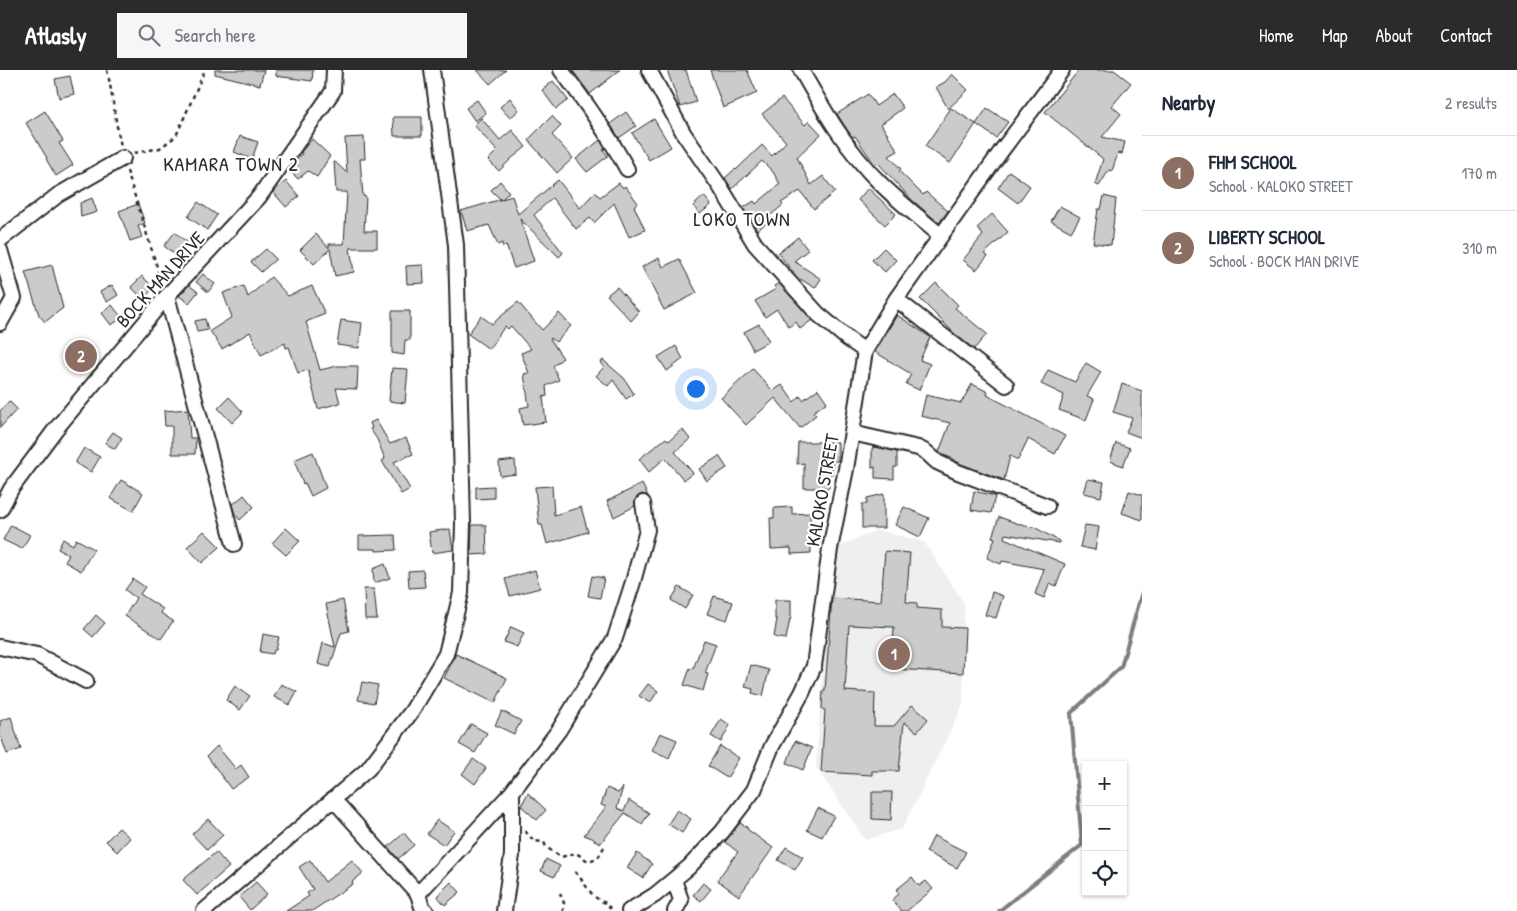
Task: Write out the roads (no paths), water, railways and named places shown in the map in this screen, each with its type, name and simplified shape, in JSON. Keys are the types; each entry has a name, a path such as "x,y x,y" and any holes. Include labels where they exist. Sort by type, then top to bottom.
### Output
{"street":[{"name":"BOCK MAN DRIVE","path":"0,510 5,487 166,296 259,197 333,91 334,70"},
{"path":"204,911 368,769 412,712 446,654 461,593 462,513 456,245 432,70"},
{"path":"561,70 618,152 627,169"},
{"path":"650,70 684,134 755,244 818,314 848,340 865,350"},
{"path":"801,70 832,122 879,182 941,236"},
{"name":"KALOKO STREET","path":"629,911 674,880 689,867 722,832 754,790 772,746 802,693 814,666 830,549 852,433 865,350 896,299 1062,70"},
{"path":"0,240 58,195 123,157"},
{"path":"0,250 14,298 0,323"},
{"path":"166,296 234,544"},
{"path":"896,299 1006,385"},
{"path":"852,433 918,448 926,452 937,462 958,472 1047,506"},
{"path":"418,894 512,792 559,730 614,638 647,530 643,503"},
{"path":"0,647 37,655 86,681"},
{"path":"504,911 512,855 512,792"},
{"path":"333,800 418,894 422,907 426,911"},
{"path":"674,880 681,900 675,911"}],"waterway":[{"path":"999,911 1082,845 1071,713 1121,667 1142,592"}],"place":[{"name":"LIBERTY SCHOOL","path":"81,356"},
{"name":"FHM SCHOOL","path":"894,654"}],"district":[{"name":"KAMARA TOWN 2","path":"231,163"},
{"name":"LOKO TOWN","path":"742,218"}]}
